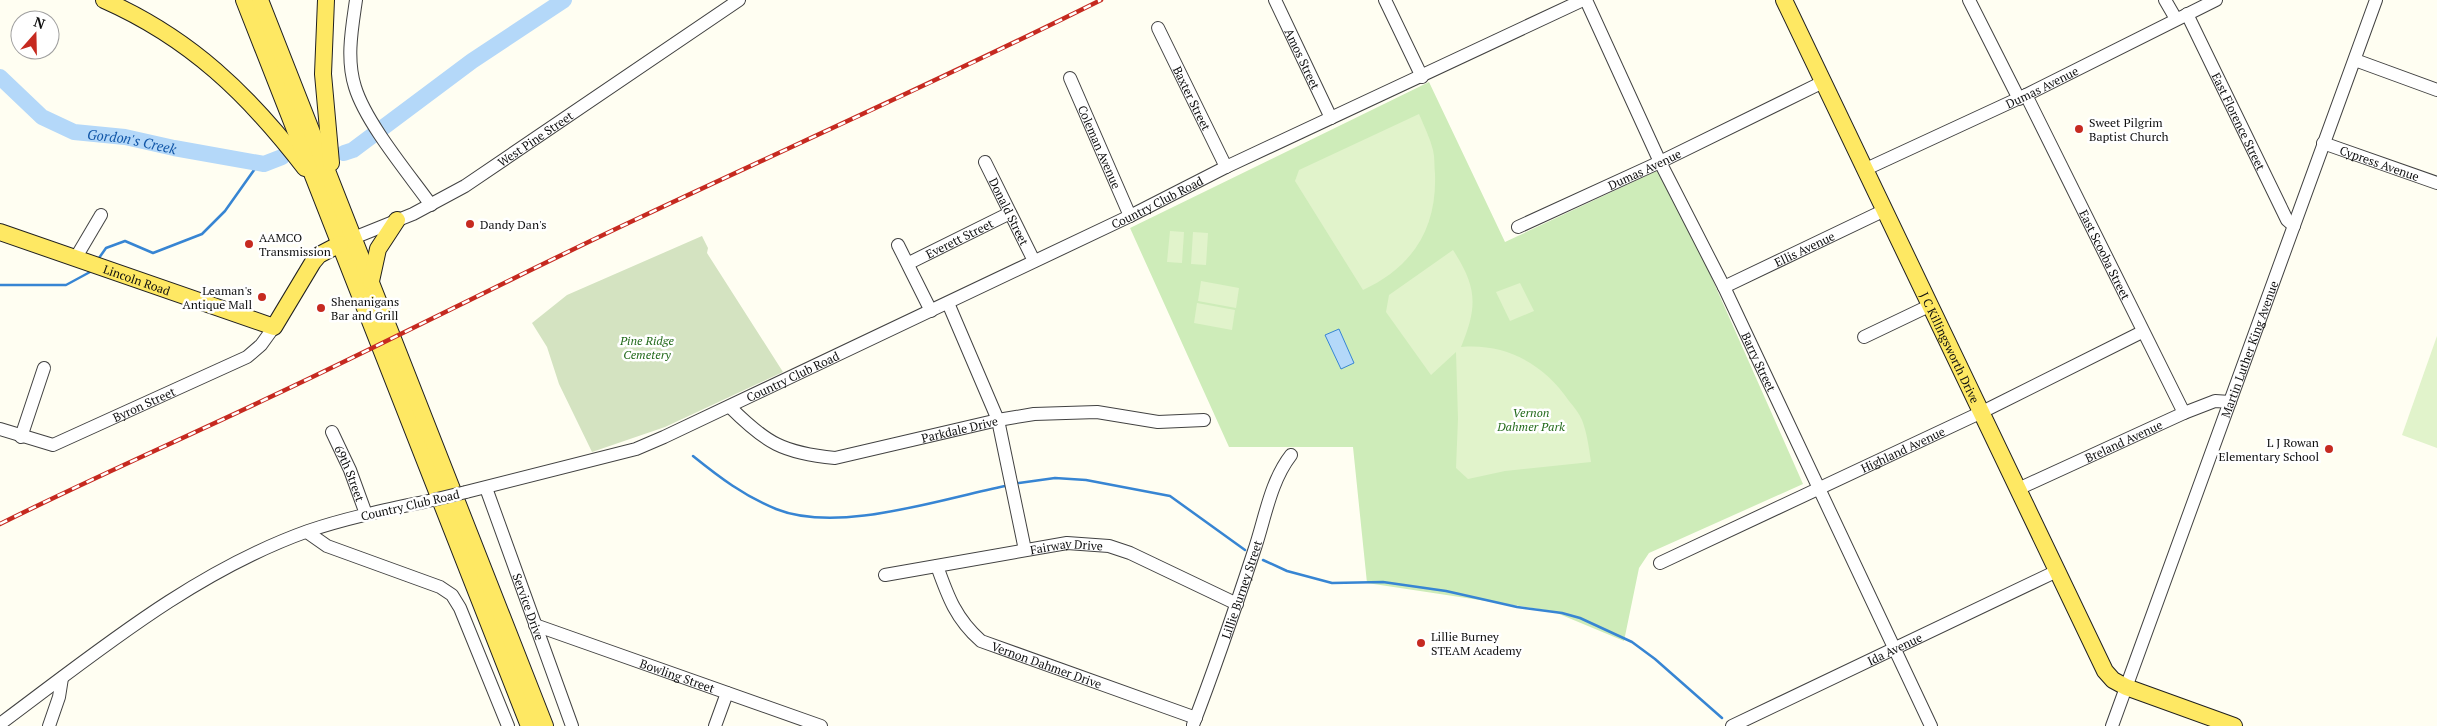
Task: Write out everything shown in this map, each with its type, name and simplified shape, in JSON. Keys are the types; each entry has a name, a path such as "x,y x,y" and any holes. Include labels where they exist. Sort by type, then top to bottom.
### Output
{"main road":[{"path":"104,0 138,16 171,36 223,76 276,131 317,184"},
{"path":"244,0 317,184 371,283 545,726"},
{"path":"260,0 334,185"},
{"path":"326,0 323,74 334,185 347,241 529,726"},
{"name":"J C Killingsworth Drive","path":"1790,2 1824,82 2105,671 2113,680 2126,687 2234,726"},
{"path":"371,283 378,249 397,220"},
{"name":"Lincoln Road","path":"0,232 274,326"},
{"name":"West Pine Street","path":"274,326 307,271 319,255 347,241"}],"street":[{"path":"356,0 350,53 352,72 358,95 371,120 431,205"},
{"name":"West Pine Street","path":"347,241 431,205 498,164 739,0"},
{"name":"Amos Street","path":"1275,0 1332,118"},
{"path":"1385,0 1422,77"},
{"name":"Country Club Road","path":"0,724 127,630 196,584 270,547 307,532 366,514 486,488 636,449 730,407 948,303 1130,216 1226,167 1585,0"},
{"name":"Barry Street","path":"1585,0 1660,162 1724,287 1930,726"},
{"name":"East Scooba Street","path":"1969,0 2022,97 2184,413"},
{"name":"East Florence Street","path":"2165,0 2182,17 2287,220 2294,226"},
{"name":"Dumas Avenue","path":"1866,169 2022,97 2216,0"},
{"name":"Martin Luther King Avenue","path":"2112,726 2376,0"},
{"name":"Baxter Street","path":"1158,28 1226,167"},
{"path":"2355,60 2437,90"},
{"name":"Coleman Avenue","path":"1070,78 1130,216"},
{"name":"Dumas Avenue","path":"1518,227 1660,162 1824,82"},
{"name":"Cypress Avenue","path":"2323,143 2437,183"},
{"name":"Donald Street","path":"985,162 1034,261"},
{"name":"Ellis Avenue","path":"1724,287 1885,210"},
{"name":"Everett Street","path":"909,263 1010,214"},
{"path":"75,258 101,215"},
{"path":"898,245 909,263 930,311"},
{"path":"948,303 998,420 1025,550"},
{"path":"1864,337 1931,306"},
{"name":"Byron Street","path":"0,429 21,437 53,445 246,357 261,345 274,326"},
{"name":"Highland Avenue","path":"1660,563 1982,412 2142,332"},
{"path":"21,437 44,368"},
{"name":"Breland Avenue","path":"2018,489 2184,413 2215,401 2230,402"},
{"name":"Parkdale Drive","path":"730,407 769,442 810,456 835,458 998,420 1071,412 1097,412 1158,422 1204,420"},
{"name":"69th Street","path":"332,432 350,470 366,514"},
{"name":"Lillie Burney Street","path":"1194,722 1237,604 1274,486 1282,467 1291,455"},
{"name":"Service Drive","path":"486,488 572,726"},
{"path":"307,532 327,546 440,587 452,595 460,608 508,726"},
{"name":"Fairway Drive","path":"885,575 1068,543 1109,546 1130,553 1237,604"},
{"name":"Vernon Dahmer Drive","path":"937,566 951,607 971,633 982,641 1194,722"},
{"name":"Ida Avenue","path":"1732,726 2057,571"},
{"name":"Bowling Street","path":"535,625 821,726"},
{"path":"49,726 59,697 62,678"},
{"path":"715,726 727,694"}],"green space":[{"name":"Vernon Dahmer Park","path":"1429,82 1505,242 1663,168 1803,484 1649,553 1639,568 1624,641 1552,611 1367,583 1353,447 1229,447 1130,228"},
{"path":"1419,114 1434,156 1435,194 1432,212 1418,244 1408,257 1396,270 1381,281 1363,290 1295,181 1299,170"},
{"path":"1170,231 1184,232 1182,263 1167,262"},
{"path":"1193,232 1208,233 1206,265 1191,264"},
{"name":"Pine Ridge Cemetery","path":"702,236 708,248 707,253 783,372 665,427 592,452 559,384 547,347 532,323 567,295"},
{"path":"1453,250 1467,275 1472,297 1470,320 1461,347 1478,347 1508,353 1536,367 1548,376 1581,417 1587,435 1591,462 1505,471 1468,479 1456,468 1458,419 1456,352 1431,375 1386,312 1389,295"},
{"path":"1201,281 1239,288 1236,308 1198,301"},
{"path":"1520,283 1534,311 1510,321 1496,292"},
{"path":"1197,303 1235,310 1232,330 1194,323"},
{"path":"2437,336 2437,448 2402,435"}],"water":[{"path":"1339,329 1354,363 1341,369 1325,335"}],"waterway":[{"name":"Gordon's Creek","path":"344,153 353,150 472,61 564,0"},
{"name":"Gordon's Creek","path":"0,77 42,117 74,132 125,137 264,164 282,157"},
{"path":"99,258 106,248 125,241 153,253 202,234 225,211 259,163"},
{"path":"0,285 66,285 90,272"},
{"path":"693,456 722,479 753,498 776,509 801,516 829,518 890,512 1005,486"},
{"path":"1019,483 1055,478 1086,480 1170,496 1245,550"},
{"path":"1263,560 1287,571 1332,583 1383,582 1446,591 1517,607 1562,613 1580,618 1632,642 1655,659 1722,718"}],"railway":[{"path":"0,524 313,377 594,239 929,83 1101,0"}],"place":[{"name":"Sweet Pilgrim Baptist Church","path":"2079,129"},
{"name":"Dandy Dan's","path":"470,224"},
{"name":"AAMCO Transmission","path":"249,244"},
{"name":"Leaman's Antique Mall","path":"262,297"},
{"name":"Shenanigans Bar and Grill","path":"321,308"},
{"name":"L J Rowan Elementary School","path":"2329,449"},
{"name":"Lillie Burney STEAM Academy","path":"1421,643"}]}
